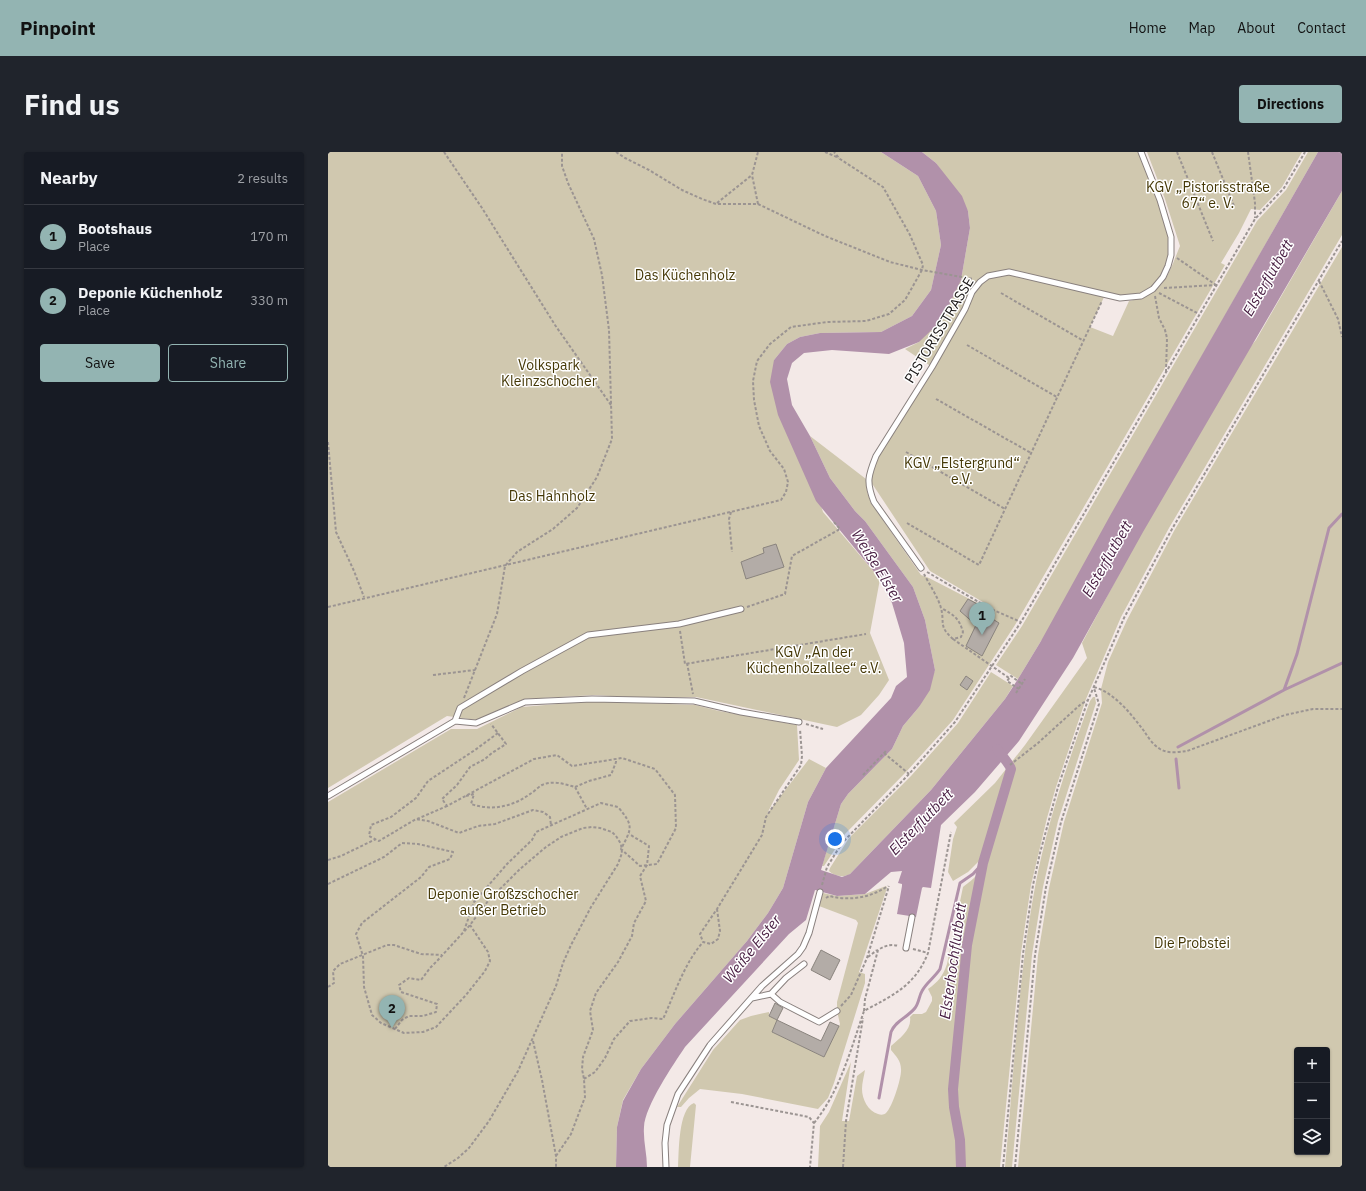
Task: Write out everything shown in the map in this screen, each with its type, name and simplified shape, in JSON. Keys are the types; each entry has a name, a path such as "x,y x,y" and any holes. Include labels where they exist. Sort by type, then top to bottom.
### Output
{"lane":[{"name":"PISTORISSTRASSE","path":"921,568 874,502 868,481 876,456 932,367 965,309 972,292 980,282 988,276 1009,272 1120,298 1141,296 1152,289 1163,277 1171,255 1171,237 1160,200 1142,152"},
{"path":"328,796 455,721 460,708 588,635 679,624 741,609"},
{"path":"455,721 476,724 525,702 592,699 694,701 741,712 800,722"},
{"path":"666,1167 665,1143 667,1125 678,1094 710,1045 762,986 804,947 820,892"},
{"path":"906,948 912,917"},
{"path":"752,998 771,994 786,978 804,964"},
{"path":"771,994 780,1002 820,1022 836,1011"}],"path":[{"path":"444,152 482,208 555,325 611,405"},
{"path":"460,708 497,614 505,566 517,552 553,529 577,508 597,477 612,439 609,330 602,275 594,239 568,183 562,166 562,152"},
{"path":"616,152 682,190 716,204 758,204 825,236 890,262 922,270 969,278"},
{"path":"758,152 752,175 758,204"},
{"path":"328,607 364,597 505,566 781,500 786,492 788,482 784,469 770,451 759,426 754,400 753,381 757,361 770,344 791,327 827,322 866,321 888,314 905,300 922,270 923,265 910,234 883,187 840,159 825,152"},
{"path":"834,152 840,159"},
{"path":"1177,152 1213,241"},
{"path":"1212,152 1234,206"},
{"path":"1248,152 1255,203 1255,219"},
{"path":"820,892 826,871 847,836 909,774 955,722 1021,622 1255,219 1284,188 1305,152"},
{"path":"716,204 752,175"},
{"path":"1003,1167 1023,954 1034,885 1040,853 1054,800 1088,700 1124,618 1172,529 1342,241"},
{"path":"1171,255 1216,284"},
{"path":"1319,281 1338,319 1342,337"},
{"path":"1152,289 1216,284"},
{"path":"1152,289 1200,314"},
{"path":"1152,289 1155,295 1159,318 1165,330 1166,372"},
{"path":"1001,293 1084,341"},
{"path":"907,523 979,565 1105,295"},
{"path":"966,345 1057,397"},
{"path":"936,398 1031,453"},
{"path":"328,442 336,532 364,597"},
{"path":"906,452 1005,509"},
{"path":"731,512 729,519 732,552"},
{"path":"741,609 785,594 792,556 840,530 833,521"},
{"path":"921,568 991,609 1021,622"},
{"path":"921,568 941,608 942,624 946,633 952,639 991,666 1009,678 1011,676 1022,684"},
{"path":"941,608 950,613 960,622 963,632 961,637 952,639"},
{"path":"679,624 685,664 866,634"},
{"path":"688,663 694,701"},
{"path":"433,675 475,670"},
{"path":"1009,678 1007,681 1019,689"},
{"path":"1016,693 1025,679"},
{"path":"1094,687 1101,689 1132,715 1151,740 1160,749 1174,752 1187,751 1285,715 1313,709 1342,709"},
{"path":"1015,1167 1035,955 1042,910 1061,822 1098,704 1094,687"},
{"path":"1010,765 1088,700"},
{"path":"447,806 442,799 457,785 470,767 485,759 506,744 488,718"},
{"path":"703,942 700,934 717,910 762,835 766,817 801,765 802,756 800,722 823,729"},
{"path":"498,733 428,781 416,798 391,817 371,825 369,836 379,841 416,819 447,806 534,759 557,755 572,766 622,758 655,769 675,796 676,828 657,864 640,866 621,849"},
{"path":"863,775 885,752 909,774"},
{"path":"463,797 474,794 471,804 500,808 528,796 541,785 555,782 575,787 589,781 611,775 616,759"},
{"path":"575,787 587,809"},
{"path":"463,934 474,902 507,864 532,840 536,832 601,803 618,806 627,817 631,826 629,834 621,849"},
{"path":"416,819 428,821 459,833 478,826 495,824 533,810 543,812 550,817 551,825"},
{"path":"395,1029 402,1020 409,1016 423,1016 436,1012 437,1004 401,992 399,985 409,978 421,980 430,968 463,934 488,900 520,869 546,847 566,835 583,828 600,828 612,832 616,836 621,844 622,853 618,864 591,907 571,945 563,963 556,986 512,1083 489,1121 469,1148 458,1158 444,1167"},
{"path":"810,1167 814,1122 826,1109 838,1084 864,1011 899,992 923,967 928,954 951,832"},
{"path":"556,1156 571,1134 585,1097 582,1069 583,1057 593,1030 590,1011 596,993 618,962 632,936 634,922 646,901 640,876 647,865 649,846 629,834"},
{"path":"328,860 341,856 376,839"},
{"path":"328,884 384,857 402,843 418,844 453,852 450,860 429,867 421,877 362,923 356,934 363,956 364,987 372,1015 381,1023 404,1033 423,1032 436,1027 466,995 485,971 490,961 488,952 470,925"},
{"path":"818,898 824,899 829,896 844,899 870,896 889,886 867,958 851,996 836,1011"},
{"path":"703,942 711,944 718,939 720,931 717,910"},
{"path":"584,1078 595,1072 605,1058 614,1039 630,1021 652,1018 663,1019 680,980 697,949 703,942"},
{"path":"867,958 885,946 893,944 928,954"},
{"path":"328,987 334,983 333,971 340,964 363,956 372,950 387,945 394,945 421,954 444,954"},
{"path":"842,1167 846,1121 865,999 878,950"},
{"path":"532,1040 542,1080 556,1156 556,1167"},
{"path":"731,1102 809,1117 814,1122"}],"green space":[{"name":"Volkspark Kleinzschocher","path":"328,152 881,152 918,176 936,211 941,245 931,290 912,316 881,332 820,333 800,337 787,344 774,360 823,512 880,579 870,633 889,680 879,695 861,715 837,727 696,697 642,698 595,695 524,699 477,720 447,716 328,788"},
{"path":"922,152 1141,152 1171,237 1168,266 1153,289 1129,298 1105,295 1090,327 1113,336 1129,301 1141,298 1157,289 1168,275 1180,246 1165,199 1147,152 1302,152 1282,187 1260,210 1251,209 1221,263 1225,265 1015,625 953,720 906,772 845,834 824,866 822,866 841,804 848,794 892,749 903,726 919,707 935,670 925,620 913,587 865,521 855,511 830,478 810,436 866,479 867,492 871,503 921,575 987,608 988,605 930,571 873,485 868,481 871,469 932,367 905,349 919,342 961,280 970,228 968,211 936,163"},
{"path":"1308,152 1318,152 1112,514 1256,340 1342,191 1342,235 1169,528 1121,617 1086,699 1056,787 1031,885 1021,953 1000,1167 818,1167 820,1126 829,1112 851,1062 842,1121 849,1121 857,1076 865,1070 862,1084 864,1101 871,1110 882,1115 886,1113 891,1105 898,1085 901,1066 891,1050 891,1046 907,1030 910,1017 913,1014 922,1014 926,1012 932,1001 932,997 928,989 940,978 947,964 963,887 976,875 983,859 980,860 968,872 953,881 948,872 953,839 957,827 954,823 995,783 1025,745 1087,658 1082,643 1118,576 1041,641 1018,679 996,665 1022,626 1257,221 1286,190"},
{"name":"Die Probstei","path":"1342,247 1342,1167 1018,1167 1038,955 1049,888 1064,822 1102,703 1101,689 1108,662 1127,620 1174,531"},
{"path":"991,672 1013,686 1005,699 931,790 850,874 842,876 831,873 829,871 830,868 849,838 911,776 958,723"},
{"path":"1093,697 1095,697 1096,703 1058,821 1043,887 1032,955 1012,1167 1005,1167 1020,992 1035,887 1046,840 1066,770 1090,701"},
{"name":"Deponie Großzschocher außer Betrieb","path":"592,701 695,705 719,711 797,725 799,760 779,790 767,814 809,759 826,768 808,802 783,888 768,913 747,941 675,1024 641,1069 623,1100 617,1127 616,1167 328,1167 328,802 451,729 477,729 522,707"},
{"path":"886,886 887,888 859,972 865,974 865,983 834,1083 828,1098 818,1109 742,1094 700,1089 681,1107 677,1107 713,1050 740,1020 751,1016 769,1012 769,1016 777,1020 772,1032 824,1057 840,1024 837,1011 837,1002 858,923 856,920 819,906 823,893 837,896 865,894"},
{"path":"694,1103 696,1105 690,1167 678,1167 679,1142 682,1122 685,1113"}],"water":[{"path":"881,152 922,152 936,163 962,196 968,211 970,228 961,280 942,320 919,342 889,354 832,350 804,353 792,363 787,379 792,405 810,436 830,478 855,511 865,521 913,587 925,620 935,670 930,690 919,707 903,726 892,749 848,794 841,804 821,870 842,877 850,874 931,790 1005,699 1041,641 1111,514 1318,152 1342,152 1342,191 1143,532 1073,658 1019,741 975,792 941,825 931,888 922,888 916,917 897,914 902,886 902,884 898,883 902,871 891,872 865,894 837,896 815,890 806,920 789,934 685,1047 667,1075 649,1108 644,1127 647,1167 616,1167 617,1127 623,1101 641,1069 675,1024 747,941 768,913 783,888 808,802 826,768 891,698 896,686 907,677 904,643 892,603 880,579 816,501 778,415 770,382 774,360 787,344 800,337 820,333 881,332 912,316 931,290 941,245 936,211 918,176"}],"building":[{"path":"776,544 784,567 746,579 741,562 764,553 763,548"},
{"path":"968,599 994,613 991,618 999,623 982,656 966,646 976,625 960,611"},
{"path":"966,676 973,681 967,690 960,685"},
{"path":"821,950 840,960 830,980 811,970"},
{"path":"775,1003 783,1008 777,1020 769,1016"},
{"path":"777,1020 821,1041 830,1022 839,1026 824,1057 772,1032"}],"waterway":[{"path":"1284,690 1297,654 1329,528 1342,514"},
{"path":"1178,747 1284,690 1342,663"},
{"name":"Elsterhochflutbett","path":"961,1167 960,1140 954,1107 953,1089 967,945 983,863 1011,769 997,749"},
{"path":"1176,759 1179,788"},
{"path":"879,1098 891,1032 893,1028 915,1008 924,988 940,969 960,883 973,874 983,863"}],"place":[{"name":"Bootshaus","path":"982,635"},
{"name":"Deponie Küchenholz","path":"392,1028"}],"park label":[{"name":"KGV „Pistorisstraße 67“ e. V.","path":"1208,196"},
{"name":"Das Küchenholz","path":"685,275"},
{"name":"KGV „Elstergrund“ e.V.","path":"962,472"},
{"name":"Das Hahnholz","path":"552,496"},
{"name":"KGV „An der Küchenholzallee“ e.V.","path":"814,660"}],"water label":[{"name":"Elsterflutbett","path":"1268,278"},
{"name":"Elsterflutbett","path":"1107,559"},
{"name":"Weiße Elster","path":"877,566"},
{"name":"Elsterflutbett","path":"921,822"},
{"name":"Weiße Elster","path":"752,949"}]}
